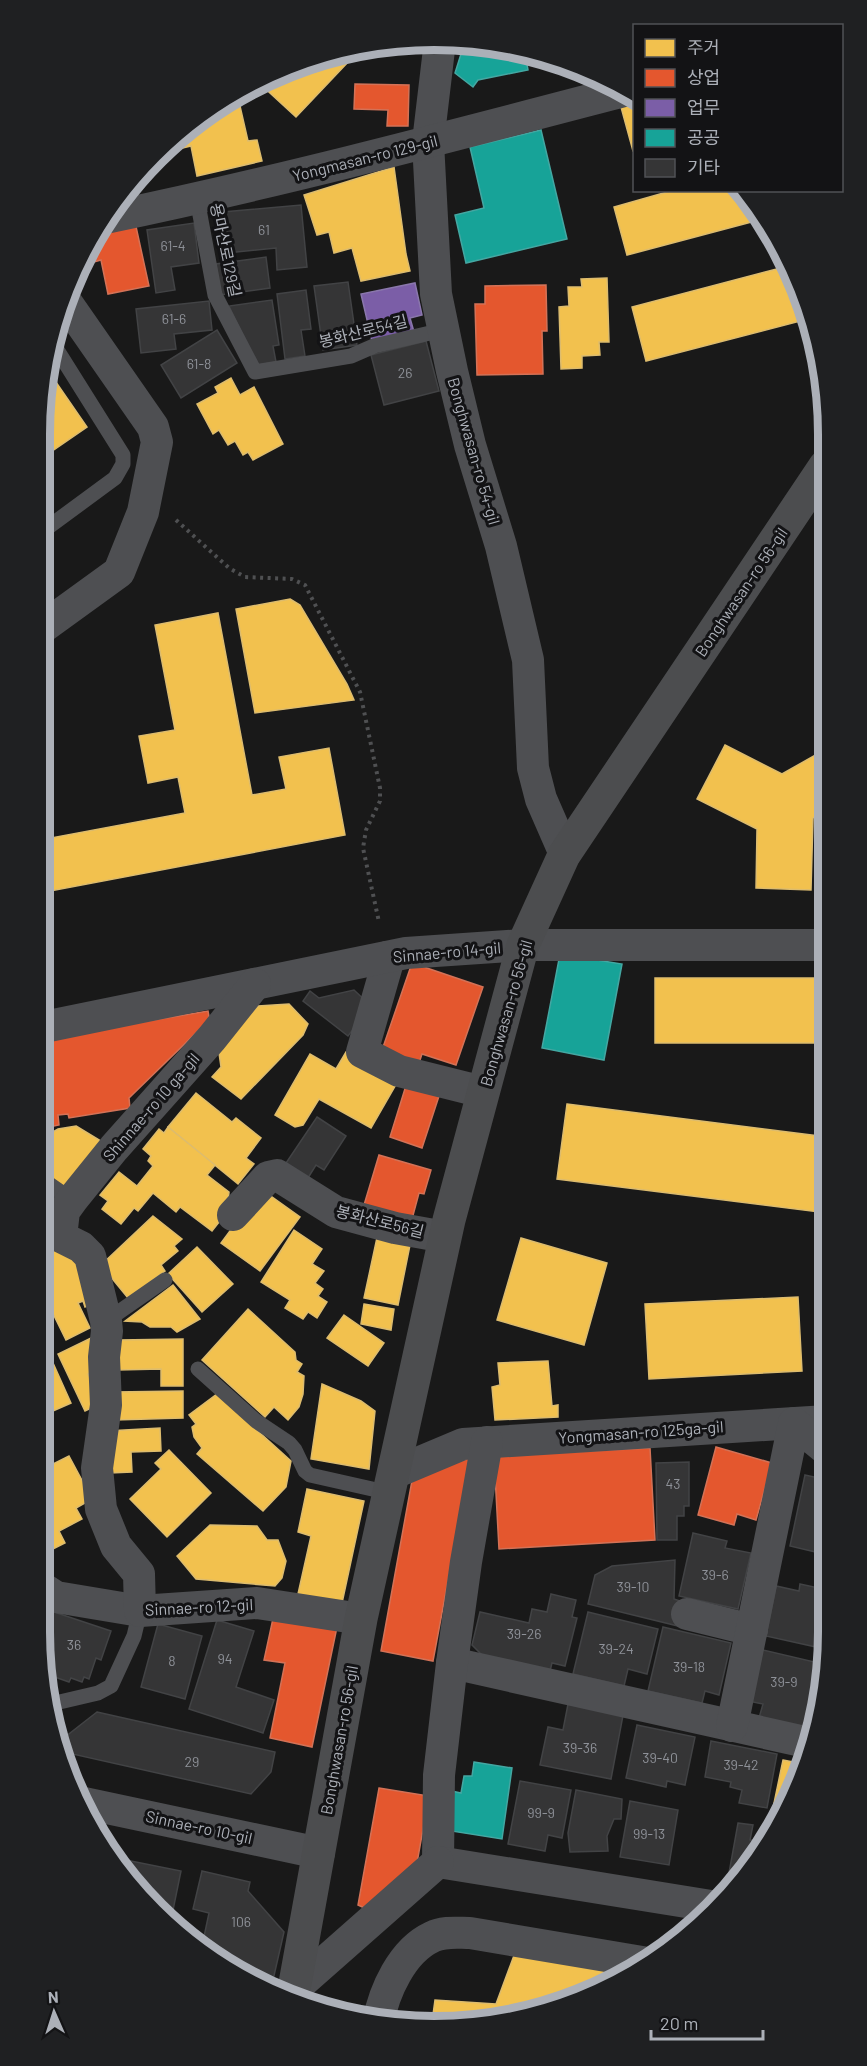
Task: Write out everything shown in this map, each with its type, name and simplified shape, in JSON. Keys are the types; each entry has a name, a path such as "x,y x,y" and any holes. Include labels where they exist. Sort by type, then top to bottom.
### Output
{"street":[{"name":"Bonghwasan-ro 54-gil","path":"439,50 428,142 436,294 470,445 501,546 528,660 533,768 541,799 565,854"},
{"name":"Yongmasan-ro 129-gil","path":"117,215 197,199 613,94"},
{"path":"50,622 119,572 143,512 157,442 153,428 71,308"},
{"name":"Bonghwasan-ro 56-gil","path":"294,1990 362,1619 445,1237 523,945 565,854 818,476"},
{"name":"Sinnae-ro 14-gil","path":"50,1026 406,953 523,945 818,945"},
{"path":"387,957 387,965 362,1052 399,1071 483,1092"},
{"name":"Shinnae-ro 10 ga-gil","path":"140,1611 139,1574 116,1546 100,1509 97,1468 106,1405 104,1357 106,1321 90,1256 81,1247 50,1244 64,1211 72,1200 114,1148 212,1038 255,984"},
{"name":"봉화산로56길","path":"233,1215 268,1177 277,1175 336,1212 395,1228 445,1237"},
{"name":"Yongmasan-ro 125ga-gil","path":"392,1483 463,1444 818,1422"},
{"path":"732,1726 794,1423 818,1443"},
{"path":"487,1442 466,1562 439,1775 438,1862 704,1905"},
{"name":"Sinnae-ro 12-gil","path":"50,1592 56,1596 140,1611 258,1604 362,1619"},
{"path":"687,1614 752,1630"},
{"path":"452,1664 801,1741"},
{"name":"Sinnae-ro 10-gil","path":"90,1804 319,1853"},
{"name":"Bonghwasan-ro 56-gil","path":"297,1991 438,1862"},
{"path":"381,2013 405,1959 413,1949 432,1936 450,1932 470,1933 633,1961"}],"lane":[{"name":"용마산로129길","path":"197,199 215,295 255,372"},
{"name":"봉화산로54길","path":"255,372 351,356 374,346 443,330"},
{"path":"50,526 115,478 123,464 123,455 59,352"},
{"path":"50,1185 72,1200"},
{"path":"106,1321 165,1280"},
{"path":"198,1369 256,1421 289,1443 305,1471 310,1475 392,1483"},
{"path":"56,1703 98,1693 111,1686 134,1636 140,1611"}],"path":[{"path":"147,493 229,568 244,577 292,579 305,585 360,692 380,788 380,801 366,830 363,848 387,957"}],"building: 주거":[{"path":"349,61 296,117 265,89 310,70"},
{"path":"239,103 248,141 257,140 262,161 197,176 191,146 178,149 200,129"},
{"path":"633,105 633,151 621,107"},
{"path":"394,167 410,271 361,281 352,248 334,253 329,232 317,235 304,195"},
{"path":"667,192 732,192 754,221 627,255 614,207"},
{"path":"780,268 800,321 646,361 632,307"},
{"path":"607,278 609,342 599,342 600,355 582,356 582,368 561,369 559,307 569,306 568,287 582,287 581,279"},
{"path":"231,378 240,395 254,387 283,444 253,460 248,452 243,455 235,441 228,445 219,430 213,434 197,404 218,393 215,387"},
{"path":"54,379 87,427 50,452 50,408"},
{"path":"290,599 300,605 347,684 354,700 255,713 236,609"},
{"path":"218,613 252,795 286,789 279,757 329,748 345,835 50,891 50,838 185,813 178,777 148,783 139,736 175,730 155,625"},
{"path":"725,745 782,774 818,754 818,815 813,818 811,890 756,888 757,829 697,799"},
{"path":"50,891 53,909 50,909"},
{"path":"655,978 818,978 818,1043 655,1043"},
{"path":"289,1004 308,1024 303,1035 241,1099 212,1077 221,1067 218,1046 258,1006"},
{"path":"346,1052 398,1081 371,1128 319,1099 303,1125 295,1127 275,1115 310,1054 336,1069"},
{"path":"196,1093 232,1122 236,1118 261,1138 246,1158 254,1164 238,1184 168,1127"},
{"path":"567,1104 818,1136 818,1212 557,1179"},
{"path":"76,1126 109,1146 72,1195 50,1180 50,1134 58,1129"},
{"path":"168,1127 215,1165 207,1175 229,1192 227,1212 212,1231 180,1207 176,1212 153,1193 138,1211 134,1208 121,1224 102,1209 108,1201 100,1195 119,1172 137,1186 153,1166 148,1161 151,1156 143,1149 159,1129 164,1133"},
{"path":"261,1189 300,1217 260,1271 221,1243"},
{"path":"50,1198 55,1202 50,1208"},
{"path":"153,1216 182,1239 174,1246 178,1251 161,1265 165,1271 128,1298 101,1265"},
{"path":"294,1230 322,1249 312,1264 324,1271 315,1283 323,1289 318,1296 327,1302 317,1318 308,1312 303,1319 285,1308 290,1300 261,1282"},
{"path":"378,1233 411,1240 398,1305 364,1298"},
{"path":"521,1238 607,1263 584,1345 497,1320"},
{"path":"64,1243 99,1301 85,1307 83,1301 78,1303 90,1328 66,1340 50,1307 50,1250"},
{"path":"197,1247 233,1284 202,1312 168,1274"},
{"path":"173,1285 200,1319 177,1332 171,1327 150,1327 142,1322 125,1321"},
{"path":"798,1297 802,1371 649,1379 645,1304"},
{"path":"364,1304 394,1309 391,1330 361,1324"},
{"path":"248,1309 295,1352 296,1360 302,1364 297,1372 304,1376 303,1394 299,1407 288,1420 274,1407 265,1417 202,1360"},
{"path":"344,1315 384,1343 368,1366 327,1338"},
{"path":"91,1338 104,1366 88,1374 102,1403 85,1411 58,1354"},
{"path":"183,1339 183,1386 161,1386 161,1369 118,1370 118,1340"},
{"path":"50,1356 71,1403 50,1412"},
{"path":"548,1361 552,1406 558,1405 558,1417 495,1420 492,1387 500,1385 498,1363"},
{"path":"322,1384 361,1401 375,1411 369,1469 311,1459"},
{"path":"183,1391 183,1418 115,1420 114,1392"},
{"path":"217,1394 291,1461 286,1487 263,1511 197,1454 202,1448 194,1437 192,1427 196,1424 189,1415"},
{"path":"160,1428 161,1451 131,1452 132,1472 110,1473 107,1431"},
{"path":"169,1450 211,1493 167,1537 130,1499 161,1469 155,1463"},
{"path":"69,1456 92,1499 76,1508 82,1519 59,1531 65,1543 50,1550 50,1466"},
{"path":"307,1489 364,1501 342,1603 298,1594 311,1536 298,1532"},
{"path":"210,1525 257,1526 267,1540 278,1540 286,1561 282,1578 275,1586 196,1579 177,1556"},
{"path":"783,1760 795,1762 778,1802 773,1808"},
{"path":"516,1950 618,1969 580,1987 533,2003 484,2013 433,2016 435,2000 496,2004"}],"building: 상업":[{"path":"355,84 409,85 408,126 387,126 388,110 354,109"},
{"path":"135,222 149,286 108,294 101,260 90,262 110,227"},
{"path":"546,285 547,331 542,331 543,374 477,375 475,304 485,304 485,286"},
{"path":"412,963 483,987 456,1065 422,1054 418,1066 381,1053"},
{"path":"208,1011 211,1028 199,1030 129,1098 130,1108 69,1118 68,1114 58,1115 59,1125 50,1127 50,1037"},
{"path":"408,1079 441,1090 422,1148 390,1137"},
{"path":"379,1155 431,1170 424,1194 419,1193 412,1219 364,1205"},
{"path":"716,1447 772,1463 756,1520 737,1514 734,1525 698,1515"},
{"path":"650,1448 655,1540 499,1549 494,1456"},
{"path":"471,1458 433,1661 381,1651 413,1475"},
{"path":"274,1614 337,1627 312,1747 270,1738 285,1663 264,1660"},
{"path":"379,1788 429,1796 417,1863 371,1911 358,1905"}],"building: 업무":[{"path":"415,283 422,315 410,318 414,332 372,341 361,294"}],"building: 공공":[{"path":"460,50 508,57 527,61 528,70 478,80 473,87 455,73 461,54"},
{"path":"541,130 567,239 466,263 455,215 484,208 470,147"},
{"path":"560,954 622,964 604,1060 542,1048"},
{"path":"474,1762 512,1768 502,1839 445,1830 451,1791 461,1793 464,1776 472,1776"}],"building: 기타":[{"path":"301,205 307,267 277,270 276,248 227,253 223,212"},
{"path":"194,223 199,263 171,267 175,290 156,293 147,230"},
{"path":"266,257 270,288 220,295 216,264"},
{"path":"348,282 357,345 323,350 314,286"},
{"path":"306,290 311,329 301,330 305,356 285,359 277,294"},
{"path":"272,300 279,345 273,346 276,362 257,365 229,306"},
{"path":"209,301 212,330 174,334 176,349 141,353 136,309"},
{"path":"217,330 237,363 181,398 161,365"},
{"path":"426,341 439,391 384,405 371,355"},
{"path":"354,990 371,1006 348,1036 303,1001 310,991 319,998"},
{"path":"317,1117 346,1136 324,1170 316,1165 308,1178 286,1163"},
{"path":"689,1462 689,1506 684,1506 684,1516 677,1516 677,1540 657,1540 656,1463"},
{"path":"805,1475 818,1478 818,1553 790,1546"},
{"path":"693,1533 727,1541 725,1548 751,1553 738,1609 679,1596"},
{"path":"675,1560 674,1599 683,1602 678,1626 588,1604 595,1575 612,1566"},
{"path":"800,1584 818,1588 817,1647 766,1636 776,1586 799,1591"},
{"path":"551,1594 576,1600 572,1617 577,1618 565,1666 552,1663 550,1671 482,1655 472,1645 480,1612 529,1623 532,1609 547,1612"},
{"path":"50,1611 111,1631 101,1660 96,1658 89,1679 84,1677 82,1682 71,1678 69,1682 52,1676"},
{"path":"588,1612 658,1629 647,1674 628,1669 624,1686 573,1674"},
{"path":"217,1620 254,1631 236,1687 274,1700 263,1733 189,1709"},
{"path":"158,1624 202,1636 185,1699 141,1687"},
{"path":"663,1627 731,1643 719,1695 705,1691 702,1703 648,1691"},
{"path":"755,1648 816,1662 805,1728 759,1718 763,1704 743,1700"},
{"path":"569,1699 624,1710 611,1779 540,1765 548,1727 563,1730"},
{"path":"97,1712 275,1752 271,1772 251,1794 69,1753 65,1737"},
{"path":"637,1725 695,1737 685,1785 667,1781 666,1787 626,1778"},
{"path":"711,1741 777,1754 767,1808 739,1803 742,1790 730,1787 731,1782 705,1777"},
{"path":"520,1781 571,1790 562,1838 548,1835 545,1851 508,1844"},
{"path":"576,1790 622,1799 621,1819 614,1819 607,1836 608,1851 570,1852 568,1833"},
{"path":"630,1801 678,1810 669,1865 620,1857"},
{"path":"738,1823 753,1825 750,1840 756,1841 732,1874 729,1873"},
{"path":"124,1860 181,1871 172,1914 145,1886"},
{"path":"202,1871 250,1882 248,1891 284,1932 273,1980 241,1965 203,1940 209,1913 193,1909"}]}
